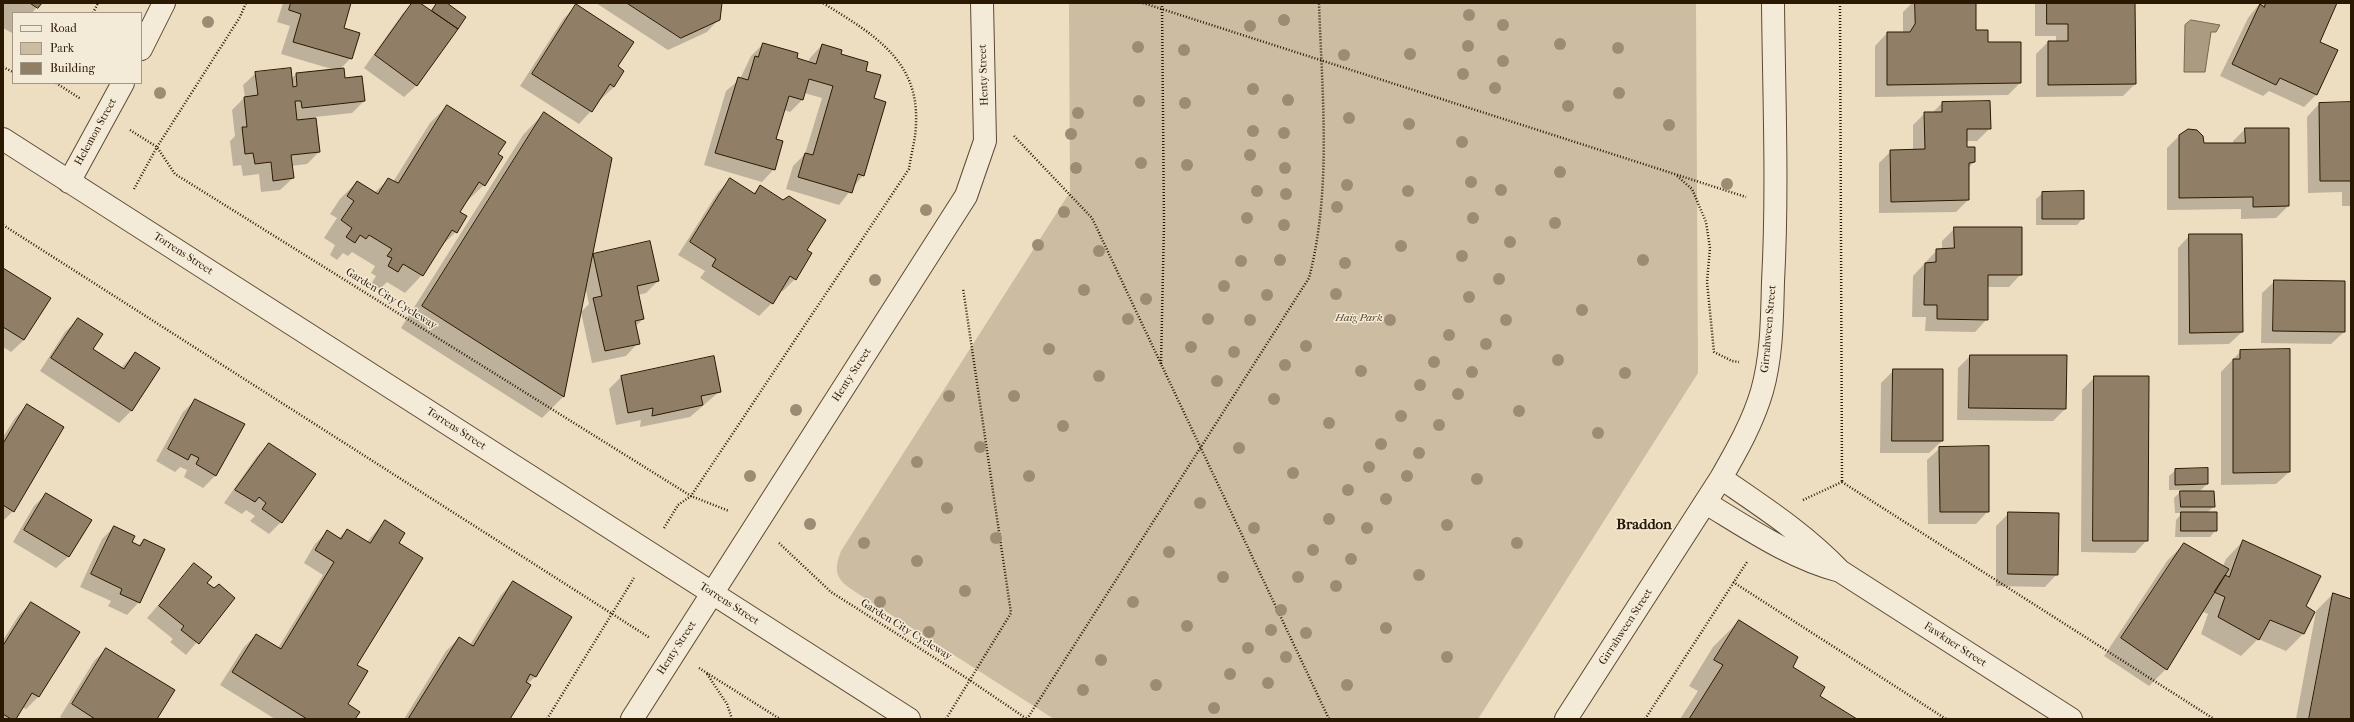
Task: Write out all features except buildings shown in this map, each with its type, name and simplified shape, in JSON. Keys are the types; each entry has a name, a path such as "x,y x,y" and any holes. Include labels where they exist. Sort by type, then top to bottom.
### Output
{"street":[{"path":"142,47 164,3"},
{"name":"Henty Street","path":"632,719 966,196 985,141 986,105 982,3"},
{"name":"Girrahween Street","path":"1566,719 1721,478 1738,449 1753,416 1762,390 1767,366 1772,321 1774,207 1773,3"},
{"name":"Helemon Street","path":"69,182 122,84"},
{"name":"Torrens Street","path":"3,139 909,719"},
{"name":"Fawkner Street","path":"1721,478 1779,517 1822,551 1840,571 2071,719"},
{"name":"Fawkner Street","path":"1706,503 1783,548 1814,564 1840,571"}],"path":[{"path":"94,12 98,3"},
{"path":"120,214 157,147 240,16 246,3"},
{"path":"678,505 691,496 909,169 916,118 914,91 907,74 893,54 869,32 823,3"},
{"path":"1143,3 1774,207"},
{"path":"1161,364 1164,224 1162,3"},
{"path":"1027,719 1309,278 1317,247 1323,202 1319,3"},
{"path":"1840,3 1842,482 2214,719"},
{"path":"3,67 12,72"},
{"name":"Garden City Cycleway","path":"58,84 157,147 175,174 691,496 730,512"},
{"path":"986,105 1092,218 1329,719"},
{"path":"1675,175 1692,189 1706,222 1710,248 1707,282 1714,352 1732,361 1767,366"},
{"path":"3,226 612,614 547,719"},
{"path":"946,719 968,679 1011,613 963,288"},
{"name":"Garden City Cycleway","path":"783,545 831,592 968,679 1027,719"},
{"path":"1645,719 1733,582 1946,719"},
{"path":"706,672 727,704 732,719"}],"green space":[{"name":"Haig Park","path":"1069,3 1696,3 1698,373 1478,719 1054,719 854,591 840,579 837,564 841,551 1070,192"}],"shaded area":[{"path":"2191,20 2220,25 2216,32 2211,32 2205,72 2184,72 2185,25"}],"district":[{"name":"Braddon","path":"1644,525"}]}
